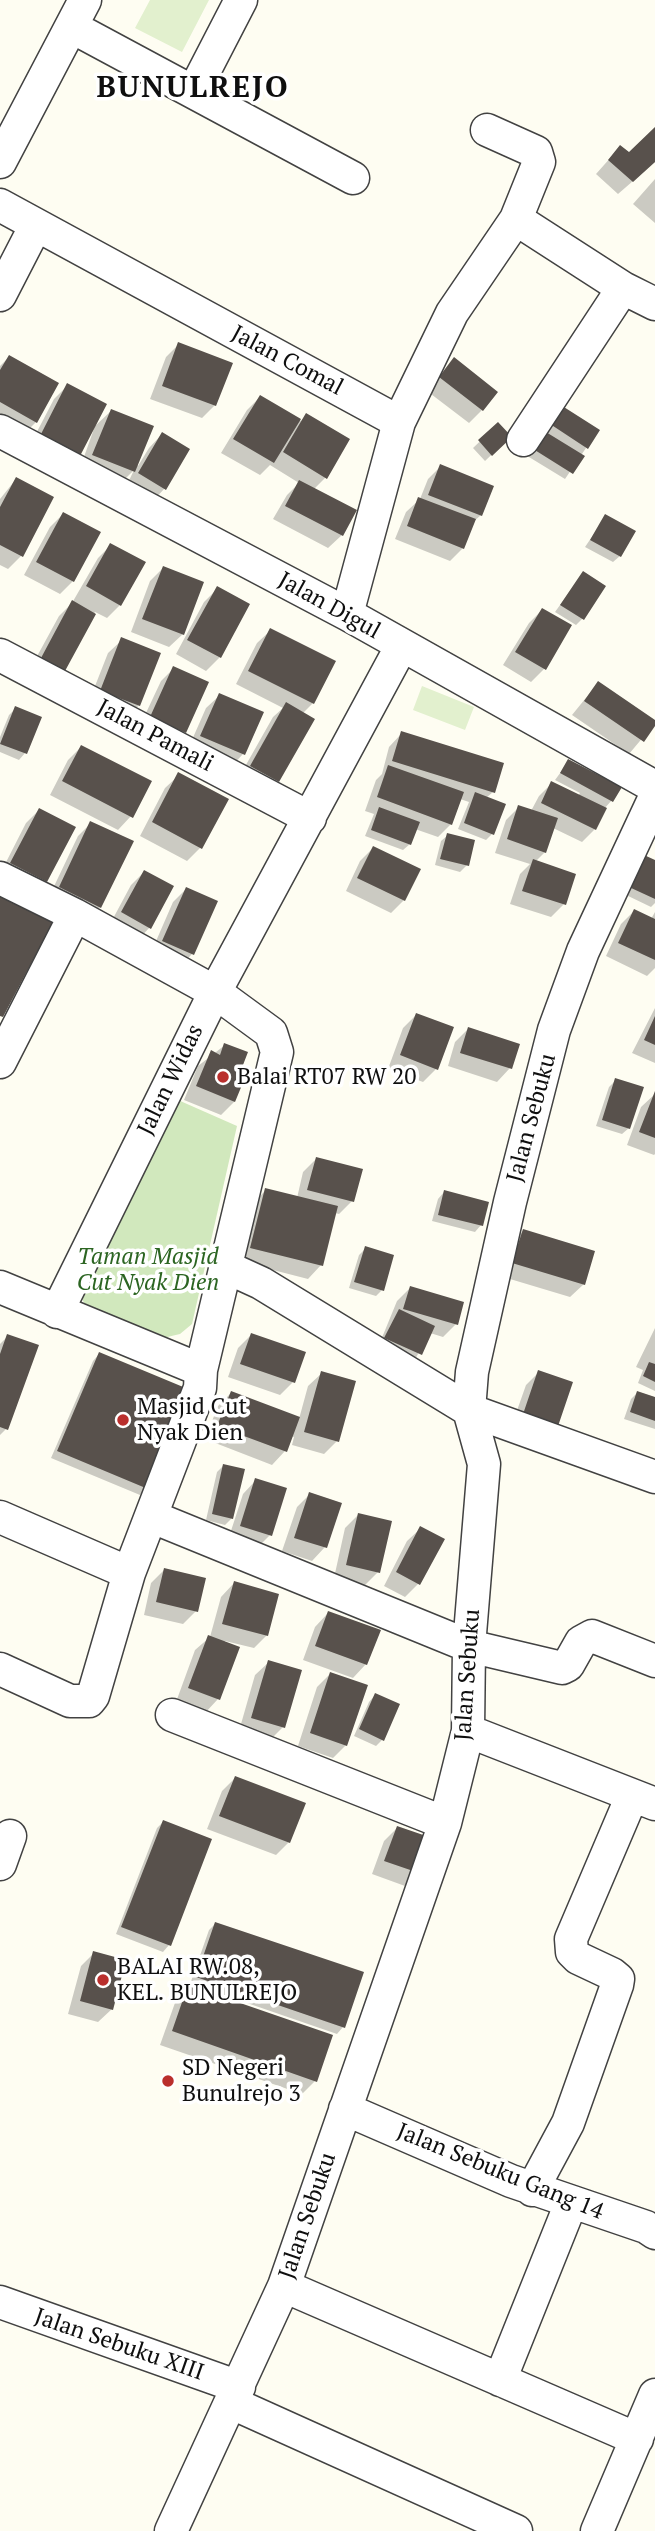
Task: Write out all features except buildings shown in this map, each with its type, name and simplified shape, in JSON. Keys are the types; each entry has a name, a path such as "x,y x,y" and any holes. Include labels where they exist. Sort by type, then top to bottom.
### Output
{"street":[{"path":"194,91 241,0"},
{"path":"0,162 79,13 194,91 353,178"},
{"path":"347,614 399,422 446,323 516,219 539,162 536,152 487,130"},
{"name":"Jalan Comal","path":"0,205 399,422"},
{"path":"516,219 623,288 655,304"},
{"path":"0,295 36,225"},
{"path":"523,440 623,288"},
{"name":"Jalan Digul","path":"0,431 347,614 401,647 655,787"},
{"name":"Jalan Widas","path":"57,1312 215,992 401,647"},
{"name":"Jalan Pamali","path":"0,655 310,818"},
{"name":"Jalan Sebuku","path":"178,2529 284,2286 445,1823 468,1731 469,1646 484,1464 469,1410 472,1372 510,1202 554,1030 583,951 655,797"},
{"path":"0,878 75,915 215,992 271,1033 278,1052 201,1370 200,1388 129,1573 93,1696 89,1701 70,1701 0,1669"},
{"path":"0,1062 75,915"},
{"path":"226,1268 261,1283 469,1410 655,1477"},
{"path":"0,1287 201,1370"},
{"path":"0,1517 129,1573"},
{"path":"155,1518 469,1646 562,1668 568,1665 581,1643 592,1636 655,1661"},
{"path":"172,1715 445,1823"},
{"path":"468,1731 643,1800 571,1939 572,1952 578,1958 618,1979 568,2123 532,2190"},
{"name":"Jalan Sebuku Gang 14","path":"345,2109 532,2190 646,2227 655,2233"},
{"path":"500,2381 571,2203"},
{"path":"284,2286 637,2439"},
{"name":"Jalan Sebuku XIII","path":"0,2302 235,2395 516,2531"},
{"path":"597,2531 655,2395"}],"green space":[{"path":"150,0 209,0 182,52 135,28"},
{"path":"422,686 474,707 465,730 413,710"},
{"name":"Taman Masjid Cut Nyak Dien","path":"178,1100 237,1126 192,1324 180,1334 163,1338 84,1303 80,1293"}],"place":[{"name":"Balai RT07 RW 20","path":"223,1077"},
{"name":"Masjid Cut Nyak Dien","path":"123,1420"},
{"name":"BALAI RW.08, KEL. BUNULREJO","path":"103,1980"},
{"name":"SD Negeri Bunulrejo 3","path":"168,2081"}],"district":[{"name":"BUNULREJO","path":"193,88"}]}
